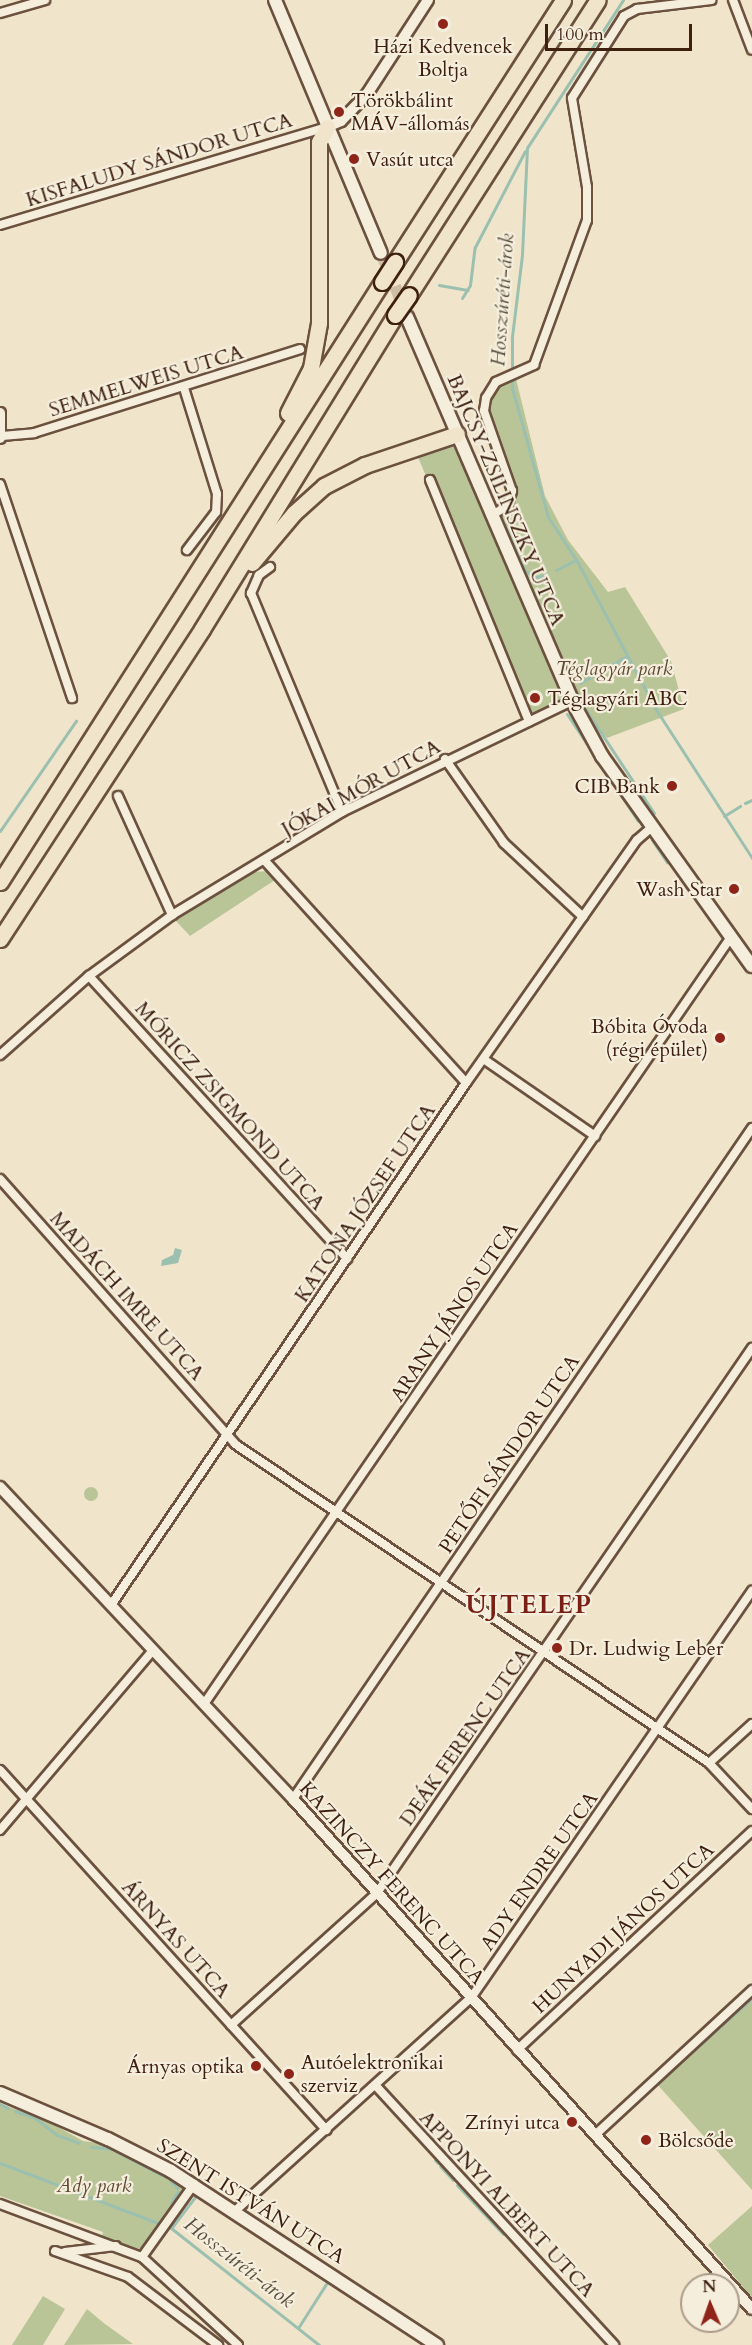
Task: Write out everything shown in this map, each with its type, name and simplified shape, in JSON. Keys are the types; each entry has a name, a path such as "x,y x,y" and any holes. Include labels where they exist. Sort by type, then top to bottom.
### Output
{"highway":[{"path":"0,882 563,0"},
{"path":"0,939 202,629 401,316 409,295 598,0"},
{"path":"229,526 247,483 310,368 321,294 319,142 327,127"},
{"path":"202,629 222,610 275,534 324,486 365,465 457,434"}],"main road":[{"path":"274,0 381,253"},
{"name":"BAJCSY-ZSILINSZKY UTCA","path":"401,316 457,434 572,701 602,756 752,966"},
{"name":"SZENT ISTVÁN UTCA","path":"0,2093 108,2139 194,2184 437,2345"}],"street":[{"path":"0,13 45,0"},
{"path":"327,127 341,121 367,94 428,0"},
{"path":"491,516 508,505 512,491 484,411 489,390 502,379 526,371 537,357 587,220 587,187 572,98 624,16 637,9 711,0"},
{"path":"733,0 752,50"},
{"name":"KISFALUDY SÁNDOR UTCA","path":"0,225 327,127"},
{"name":"SEMMELWEIS UTCA","path":"1,437 34,433 184,388 300,349"},
{"path":"184,388 217,494 216,512 187,550"},
{"path":"0,413 1,437"},
{"path":"430,480 529,721"},
{"path":"0,484 72,698"},
{"path":"270,567 259,575 251,593 342,812"},
{"name":"JÓKAI MÓR UTCA","path":"0,1055 89,976 172,915 265,861 342,812 445,759 572,701"},
{"path":"445,759 504,843 583,917"},
{"path":"118,796 172,915"},
{"name":"KATONA JÓZSEF UTCA","path":"111,1605 229,1436 466,1083 485,1060 640,836 653,826"},
{"path":"265,861 466,1083"},
{"name":"ARANY JÁNOS UTCA","path":"204,1704 731,937"},
{"name":"MÓRICZ ZSIGMOND UTCA","path":"89,976 347,1259"},
{"path":"485,1060 594,1136"},
{"name":"PETŐFI SÁNDOR UTCA","path":"293,1799 752,1128"},
{"name":"MADÁCH IMRE UTCA","path":"0,1179 234,1444 336,1515 709,1763 752,1809"},
{"name":"DEÁK FERENC UTCA","path":"231,2025 377,1893 752,1348"},
{"name":"KAZINCZY FERENC UTCA","path":"0,1487 293,1799 752,2309"},
{"name":"ADY ENDRE UTCA","path":"236,2210 471,1998 752,1591"},
{"path":"0,1830 153,1650"},
{"path":"709,1763 752,1724"},
{"name":"ÁRNYAS UTCA","path":"0,1770 327,2130"},
{"name":"HUNYADI JÁNOS UTCA","path":"517,2050 752,1831"},
{"path":"595,2135 752,1990"},
{"name":"APPONYI ALBERT UTCA","path":"375,2086 614,2345"},
{"path":"142,2258 194,2184"},
{"path":"0,2204 117,2246 142,2258 238,2345"},
{"path":"64,2254 117,2246"},
{"path":"55,2251 128,2277 218,2345"}],"green space":[{"name":"Téglagyár park","path":"515,375 545,496 568,540 608,592 625,587 671,661 684,709 607,738 572,701 529,721 415,450 457,434 491,515 511,499 484,411 489,390"},
{"path":"268,871 275,880 190,936 175,920 255,872"},
{"path":"88,1487 94,1487 98,1494 94,1501 88,1501 84,1497 84,1491"},
{"path":"752,1995 752,2190 656,2083"},
{"name":"Ady park","path":"0,2104 42,2118 83,2141 105,2144 181,2182 182,2191 144,2248 134,2249 102,2236 103,2232 0,2196"},
{"path":"752,2206 752,2298 740,2284 740,2273 731,2273 708,2245"},
{"path":"43,2296 65,2309 43,2345 12,2345"},
{"path":"87,2309 105,2324 133,2344 64,2345"}],"shaded area":[{"path":"175,1248 182,1250 178,1263 161,1266 162,1260 173,1255"}],"waterway":[{"name":"Hosszúréti-árok","path":"623,0 527,148 522,255 512,337 512,388 548,517 577,561 655,708 752,858"},
{"path":"462,298 470,285 475,247 525,151"},
{"path":"439,285 468,290"},
{"path":"505,526 525,571 536,577 548,574"},
{"path":"556,570 576,560"},
{"path":"580,683 627,656"},
{"path":"584,707 654,813"},
{"path":"567,714 638,821"},
{"path":"0,831 76,721"},
{"path":"745,803 752,800"},
{"path":"724,816 740,806"},
{"path":"652,840 667,862"},
{"path":"685,2058 752,1998"},
{"path":"0,2104 8,2108"},
{"path":"15,2111 35,2118 57,2135"},
{"path":"60,2136 79,2143"},
{"path":"91,2147 112,2149 165,2177"},
{"path":"435,2160 438,2163"},
{"name":"Hosszúréti-árok","path":"0,2163 171,2228 319,2345"},
{"path":"440,2166 453,2180"},
{"path":"170,2180 177,2188"},
{"path":"457,2185 503,2234"},
{"path":"171,2203 177,2192"},
{"path":"172,2227 198,2193"},
{"path":"298,2328 326,2284"}],"tunnel":[{"path":"381,253 405,310"}],"place":[{"name":"Házi Kedvencek Boltja","path":"443,24"},
{"name":"Törökbálint MÁV-állomás","path":"339,112"},
{"name":"Vasút utca","path":"354,159"},
{"name":"Téglagyári ABC","path":"535,698"},
{"name":"CIB Bank","path":"672,786"},
{"name":"Wash Star","path":"734,889"},
{"name":"Bóbita Óvoda (régi épület)","path":"720,1038"},
{"name":"Dr. Ludwig Leber","path":"557,1648"},
{"name":"Árnyas optika","path":"256,2066"},
{"name":"Autóelektronikai szerviz","path":"289,2074"},
{"name":"Zrínyi utca","path":"572,2122"},
{"name":"Bölcsőde","path":"646,2140"}],"district":[{"name":"ÚJTELEP","path":"529,1605"}]}
